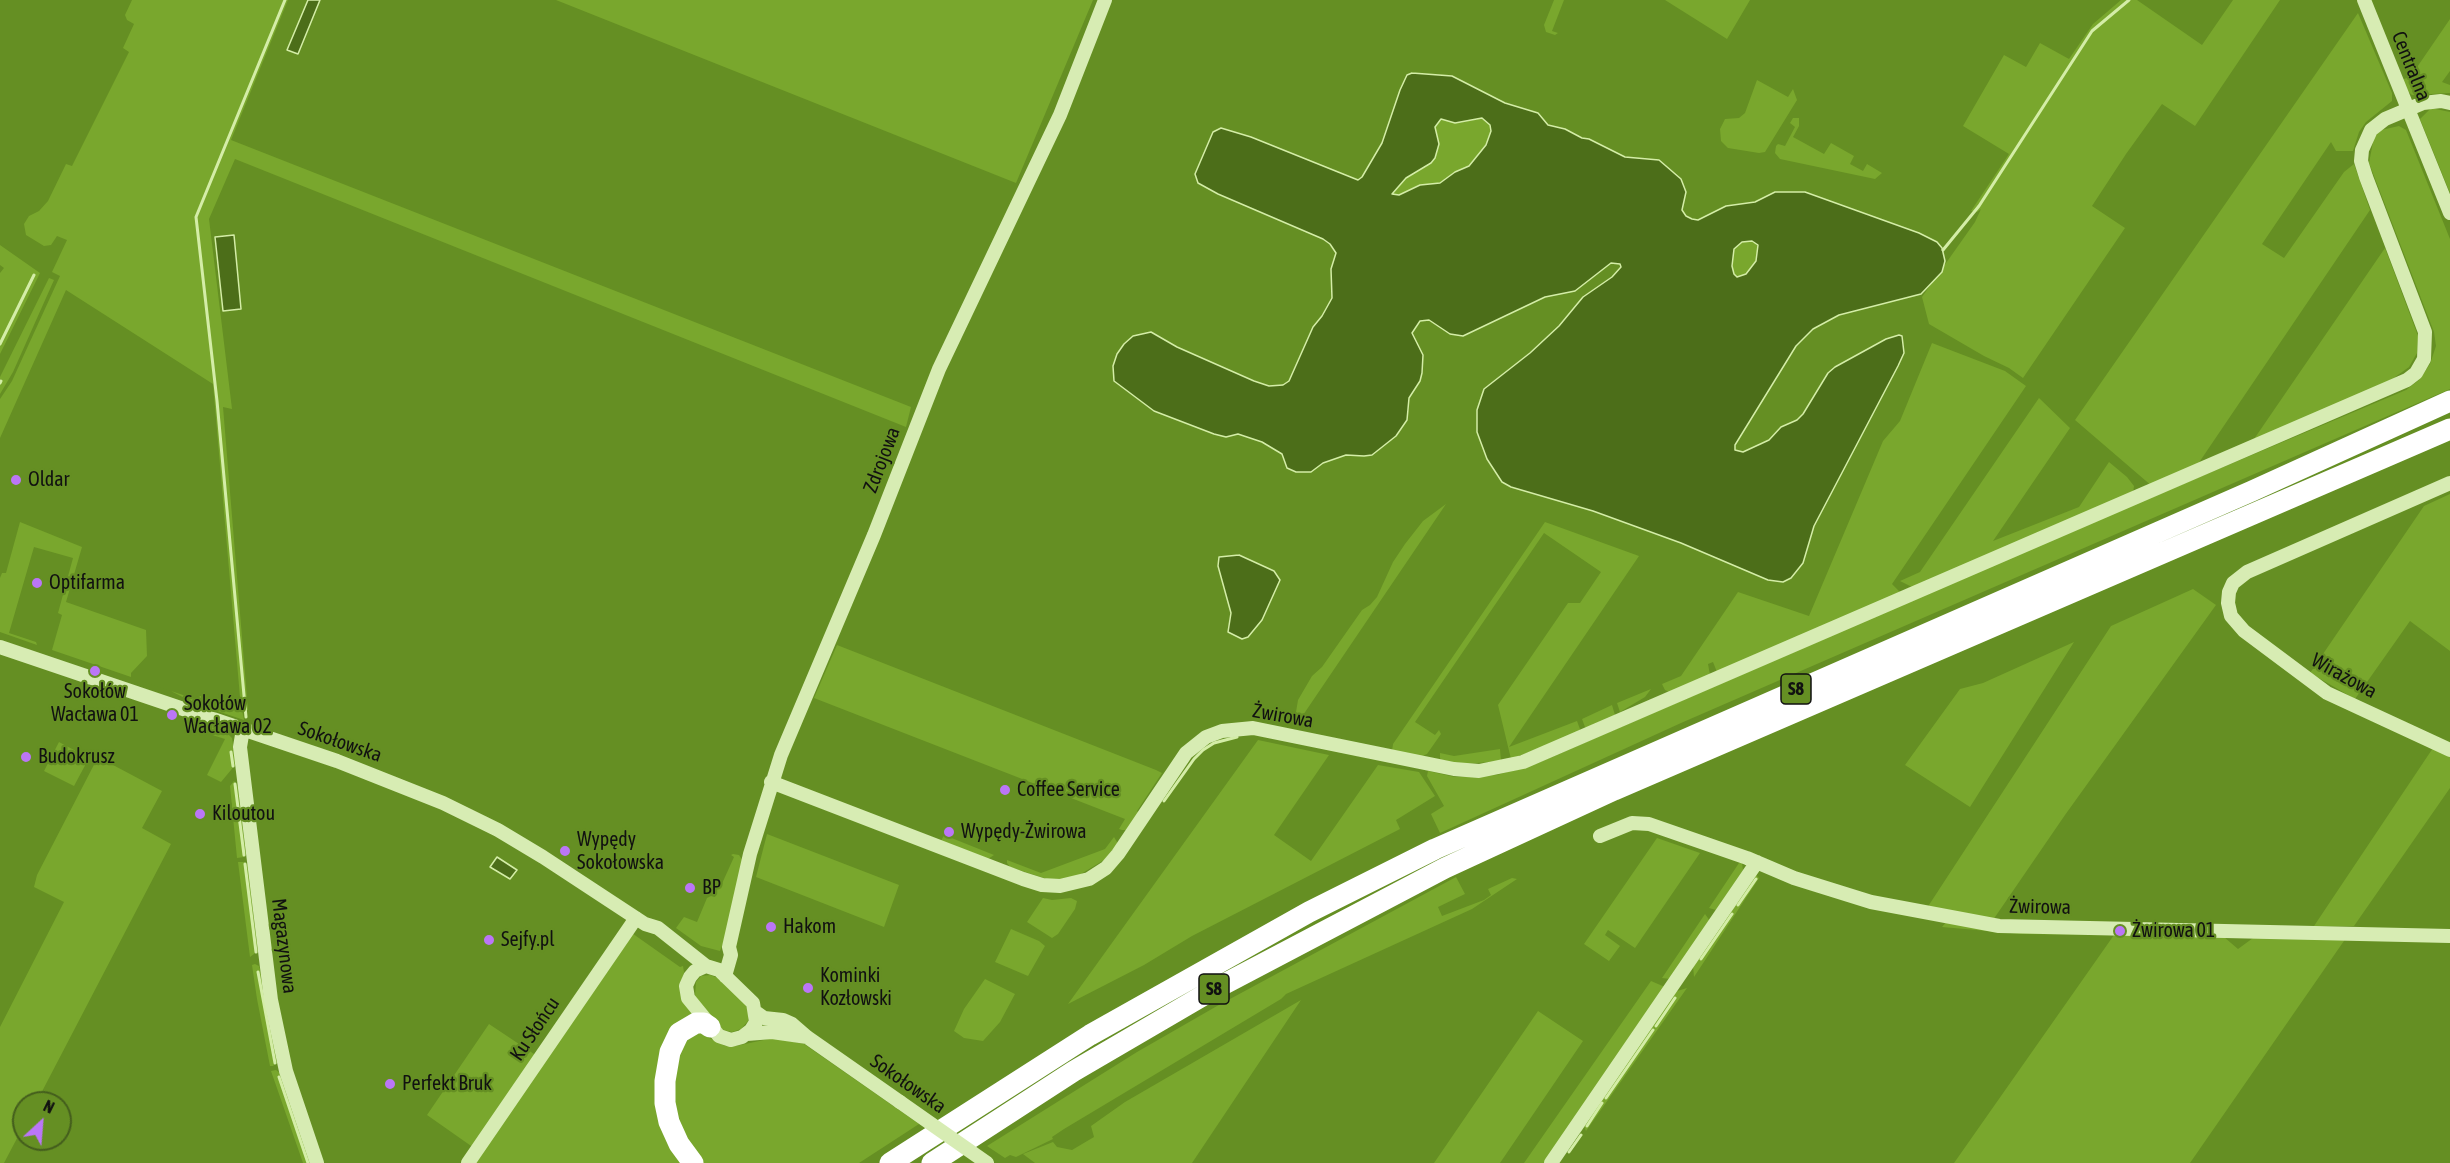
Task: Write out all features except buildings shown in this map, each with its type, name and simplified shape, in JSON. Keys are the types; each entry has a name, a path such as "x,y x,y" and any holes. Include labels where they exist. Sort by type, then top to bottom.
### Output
{"highway":[{"name":"S8","path":"890,1163 1090,1035 1309,912 1435,849 2450,401"},
{"name":"S8","path":"936,1161 1074,1071 1210,991 1445,868 1614,790 2450,429"},
{"path":"693,1163 679,1144 669,1122 665,1103 665,1081 670,1052 679,1033 696,1023 704,1023 710,1027"}],"street":[{"name":"Zdrojowa","path":"725,976 731,955 729,947 750,854 771,782 874,535 939,369 1060,115 1105,0"},
{"name":"Centralna","path":"2364,0 2450,213"},
{"name":"Żwirowa","path":"771,782 1033,882 1051,886 1077,884 1100,873 1113,861 1186,753 1206,736 1222,731 1253,728 1455,769 1479,771 1523,762 2407,380 2416,373 2424,359 2425,332 2366,177 2361,155 2365,139 2374,126 2407,108 2433,101 2450,102"},
{"name":"Wirażowa","path":"2450,483 2247,572 2233,584 2229,592 2228,603 2231,616 2244,631 2327,693 2450,750"},
{"name":"Sokołowska","path":"0,647 389,780 461,811 543,856 640,921 658,928 708,966"},
{"name":"Magazynowa","path":"243,729 240,747 271,1000 286,1071 317,1163"},
{"name":"Żwirowa","path":"1600,836 1632,823 1645,823 1757,862 1794,878 1871,902 1999,926 2450,936"},
{"path":"1551,1163 1757,862"},
{"name":"Sokołowska","path":"640,921 654,936 677,954 693,973"},
{"name":"Ku Słońcu","path":"468,1163 640,921"},
{"path":"708,966 719,970 753,1003 756,1013 754,1026 747,1034 736,1039 719,1036 687,996 687,982 693,973 708,966 729,947"},
{"name":"Sokołowska","path":"756,1013 764,1018 788,1021 807,1037 987,1163"},
{"name":"Sokołowska","path":"747,1034 780,1032 807,1037"}],"shaded area":[{"path":"132,0 288,0 231,140 911,407 906,427 235,159 209,219 232,409 223,407 248,710 242,710 244,720 196,704 171,691 198,700 200,696 241,709 213,384 66,290 0,438 0,399 12,381 60,276 52,272 67,240 57,236 51,245 44,246 26,235 24,224 29,216 39,211 48,201 66,164 72,166 129,52 123,48 134,24 127,20 125,15"},
{"path":"308,0 320,0 298,54 287,50"},
{"path":"556,0 1093,0 1016,183"},
{"path":"1554,0 1564,0 1552,31 1558,33 1555,35 1546,32 1544,25"},
{"path":"1665,0 1750,0 1727,39"},
{"path":"2121,0 2137,0 2202,45 2233,0 2280,0 2195,126 2162,104 2126,154 2092,206 2125,228 2023,378 1929,324 1922,297 1975,222 1981,209 1977,212 1971,211 2009,154 1963,126 2004,55 2026,67 2040,43 2069,59 2093,24"},
{"path":"2358,13 2392,93 2392,101 2366,122 2359,132 2353,151 2336,151 2331,142 2262,244 2284,258 2344,172 2354,164 2370,210 2198,464 2153,487 2075,420"},
{"path":"2450,19 2450,71 2442,82 2450,85 2450,93 2412,95 2404,88 2402,80 2411,76"},
{"path":"1412,73 1452,76 1505,103 1538,113 1548,125 1565,129 1625,157 1659,160 1681,179 1686,192 1682,210 1692,219 1698,220 1726,206 1755,202 1775,192 1805,192 1919,233 1937,242 1942,248 1945,261 1942,272 1921,294 1839,315 1813,329 1796,346 1735,445 1735,450 1743,452 1769,440 1781,427 1797,420 1803,414 1828,373 1835,367 1886,339 1902,336 1904,353 1814,526 1803,563 1791,578 1783,582 1768,580 1681,543 1593,511 1511,487 1502,482 1487,459 1477,432 1477,410 1484,389 1530,353 1559,326 1583,297 1612,277 1621,267 1620,264 1611,263 1575,291 1545,297 1463,336 1450,334 1429,320 1420,321 1412,333 1423,355 1422,373 1420,381 1409,398 1407,420 1396,436 1372,455 1346,455 1323,463 1311,472 1296,472 1287,468 1282,454 1262,442 1238,434 1226,437 1214,434 1154,411 1114,381 1113,366 1124,344 1133,336 1151,332 1177,347 1254,381 1269,386 1283,385 1289,381 1313,327 1332,298 1331,269 1336,253 1323,239 1218,194 1198,183 1195,174 1213,132 1221,128 1251,137 1358,180 1382,143 1407,75","holes":["1482,118 1490,125 1491,131 1486,145 1469,166 1455,172 1440,183 1420,185 1399,195 1392,194 1406,178 1431,163 1435,158 1439,144 1435,127 1441,119 1455,123","1752,241 1758,245 1756,261 1746,274 1737,277 1732,266 1734,249 1742,242"]},
{"path":"1757,80 1788,97 1793,89 1797,100 1765,152 1728,148 1721,141 1720,129 1725,119 1739,118 1745,113"},
{"path":"2431,108 2450,112 2450,193 2420,119"},
{"path":"1482,118 1490,125 1491,131 1486,145 1469,166 1455,172 1440,183 1420,185 1399,195 1392,194 1406,178 1431,164 1435,158 1439,144 1435,127 1441,119 1460,123"},
{"path":"1793,118 1799,118 1799,126 1793,137 1824,154 1831,143 1854,156 1850,164 1863,171 1867,164 1882,173 1875,179 1780,159 1775,153 1776,146 1778,144 1785,146 1795,127 1790,123"},
{"path":"2399,126 2406,130 2450,239 2450,389 1681,723 1440,833 1431,814 1444,806 1427,776 1428,771 1455,777 1497,775 1538,763 2112,514 2406,390 2419,380 2430,364 2436,346 2434,332 2369,163 2374,137 2381,130"},
{"path":"234,235 241,309 223,311 215,237"},
{"path":"1752,241 1758,245 1756,261 1746,274 1737,277 1732,265 1734,248 1742,242"},
{"path":"0,245 40,273 0,354 0,273 4,268 0,265"},
{"path":"2385,248 2418,336 2417,353 2409,367 2391,380 2252,442"},
{"path":"49,278 54,280 13,372 0,394 0,377"},
{"path":"1932,343 2005,371 2026,386 1892,584 1902,594 1717,672 1713,662 1708,664 1710,675 1669,692 1665,690 1662,684 1681,676 1738,592 1809,616 1883,441 1900,421"},
{"path":"2039,398 2070,428 1993,541 2079,507 2109,462 2134,486 2133,493 1914,588 1900,581 1920,572"},
{"path":"2450,494 2450,651 2410,621 2355,699 2310,673 2424,506"},
{"path":"1446,504 1297,724 1298,700 1312,676 1322,667 1362,610 1377,597 1393,562 1405,544 1423,521"},
{"path":"20,522 82,547 66,602 146,630 147,656 131,673 131,677 52,650 62,615 58,613 73,558 34,547 9,633 36,642 37,645 0,632 0,578 2,573 6,573"},
{"path":"1545,522 1639,556 1509,747 1577,721 1581,732 1511,759 1498,705 1568,603 1580,603 1601,572 1544,533 1415,722 1435,735 1439,730 1441,734 1427,754 1420,757 1392,751 1393,744"},
{"path":"1239,555 1274,571 1280,580 1262,620 1248,637 1242,639 1228,632 1231,613 1218,566 1219,557"},
{"path":"2193,589 2216,605 2065,815 1993,920 1927,908 2111,626"},
{"path":"2074,642 1970,807 1905,765 1960,689 1983,683"},
{"path":"837,645 1162,773 1137,811 1140,814 1127,830 1119,829 1125,819 814,698"},
{"path":"1651,689 1645,697 1620,712 1617,703"},
{"path":"1612,705 1615,715 1588,728 1585,727 1582,719"},
{"path":"210,726 226,732 232,738 236,764 221,782 207,775 225,739 206,733"},
{"path":"1258,740 1329,755 1274,835 1311,861 1378,765 1419,772 1435,796 1396,820 1400,829 1192,936 1144,965 1068,1004"},
{"path":"59,742 89,758 74,786 44,771"},
{"path":"2433,748 2450,756 2450,788 2354,926 2314,926"},
{"path":"1500,749 1501,761 1465,764 1440,758 1440,753 1454,756"},
{"path":"98,757 162,791 142,828 171,844 42,1091 12,1091 12,1148 4,1163 0,1163 0,1027 64,902 34,887 37,875"},
{"path":"234,781 238,787 246,853 244,857 237,858 230,786"},
{"path":"767,834 899,885 884,927 756,877"},
{"path":"944,835 994,855 988,859 941,841"},
{"path":"1114,837 1117,846 1104,860 1076,877 1057,880 1044,878 1010,867 1007,863 1007,860 1041,873 1105,849"},
{"path":"1657,838 1700,853 1635,948 1608,930 1605,935 1620,946 1609,961 1584,944"},
{"path":"731,855 739,855 743,861 720,951 701,946 676,928 684,917 697,922 707,898 715,897 716,894 710,892 713,886 720,888 734,857"},
{"path":"497,857 517,870 510,879 490,867"},
{"path":"238,862 248,865 258,951 250,957"},
{"path":"1739,863 1742,863 1743,870 1716,910 1709,908"},
{"path":"1756,875 1759,878 1694,977 1693,966"},
{"path":"1456,877 1465,894 1438,907 1442,916 1484,900 1491,895 1488,889 1512,878 1517,879 1472,909 1286,994 1064,1129 1052,1137 1053,1139 1016,1157 1010,1155 1005,1158 987,1146 1137,1052 1217,1006"},
{"path":"1043,898 1052,900 1071,898 1077,901 1075,909 1058,934 1052,938 1027,922"},
{"path":"1705,914 1710,921 1670,979 1662,978"},
{"path":"1947,921 2224,937 2238,949 2253,938 2346,938 2190,1163 1954,1163 2114,935 2022,934 1942,927"},
{"path":"1011,929 1045,946 1028,976 995,962"},
{"path":"629,931 680,967 683,966 684,972 680,987 693,1013 664,1045 682,1163 471,1163"},
{"path":"255,964 260,970 277,1062 273,1066 270,1066 257,999 252,965"},
{"path":"710,975 718,978 746,1005 749,1014 748,1021 741,1029 732,1032 723,1030 695,996 696,982 701,976"},
{"path":"985,979 1015,994 1000,1022 983,1041 964,1038 954,1031 964,1009"},
{"path":"1651,981 1665,987 1544,1163 1524,1163"},
{"path":"1687,988 1586,1131 1584,1126 1674,992"},
{"path":"1301,1000 1192,1163 1035,1163 1023,1154 1053,1142 1057,1147 1072,1150 1094,1137 1091,1126 1125,1102"},
{"path":"1538,1011 1583,1041 1500,1163 1434,1163"},
{"path":"489,1024 537,1056 474,1148 427,1115"},
{"path":"698,1032 725,1046 736,1046 773,1038 804,1044 919,1124 859,1163 699,1163 680,1136 669,1078 690,1033"},
{"path":"276,1070 280,1073 311,1163 303,1163 271,1071"}],"waterway":[{"path":"246,717 217,401 196,217 285,0"},
{"path":"1943,250 1979,206 2092,31 2129,0"},
{"path":"0,344 34,275"},
{"path":"1164,801 1203,750 1214,743 1237,737"},
{"path":"231,752 233,766"},
{"path":"235,784 244,855"},
{"path":"245,864 256,952"},
{"path":"1738,905 1756,879"},
{"path":"1701,959 1732,914"},
{"path":"258,972 275,1063"},
{"path":"1656,1026 1675,998"},
{"path":"1606,1098 1653,1030"},
{"path":"279,1077 308,1163"},
{"path":"1587,1126 1602,1103"},
{"path":"1569,1152 1581,1135"}],"place":[{"name":"Oldar","path":"16,480"},
{"name":"Optifarma","path":"37,583"},
{"name":"Sokołów Wacława 01","path":"95,671"},
{"name":"Sokołów Wacława 02","path":"172,715"},
{"name":"Budokrusz","path":"26,757"},
{"name":"Coffee Service","path":"1005,790"},
{"name":"Kiloutou","path":"200,814"},
{"name":"Wypędy-Żwirowa","path":"949,832"},
{"name":"Wypędy Sokołowska","path":"565,851"},
{"name":"BP","path":"690,888"},
{"name":"Hakom","path":"771,927"},
{"name":"Żwirowa 01","path":"2120,931"},
{"name":"Sejfy.pl","path":"489,940"},
{"name":"Kominki Kozłowski","path":"808,988"},
{"name":"Perfekt Bruk","path":"390,1084"}]}
